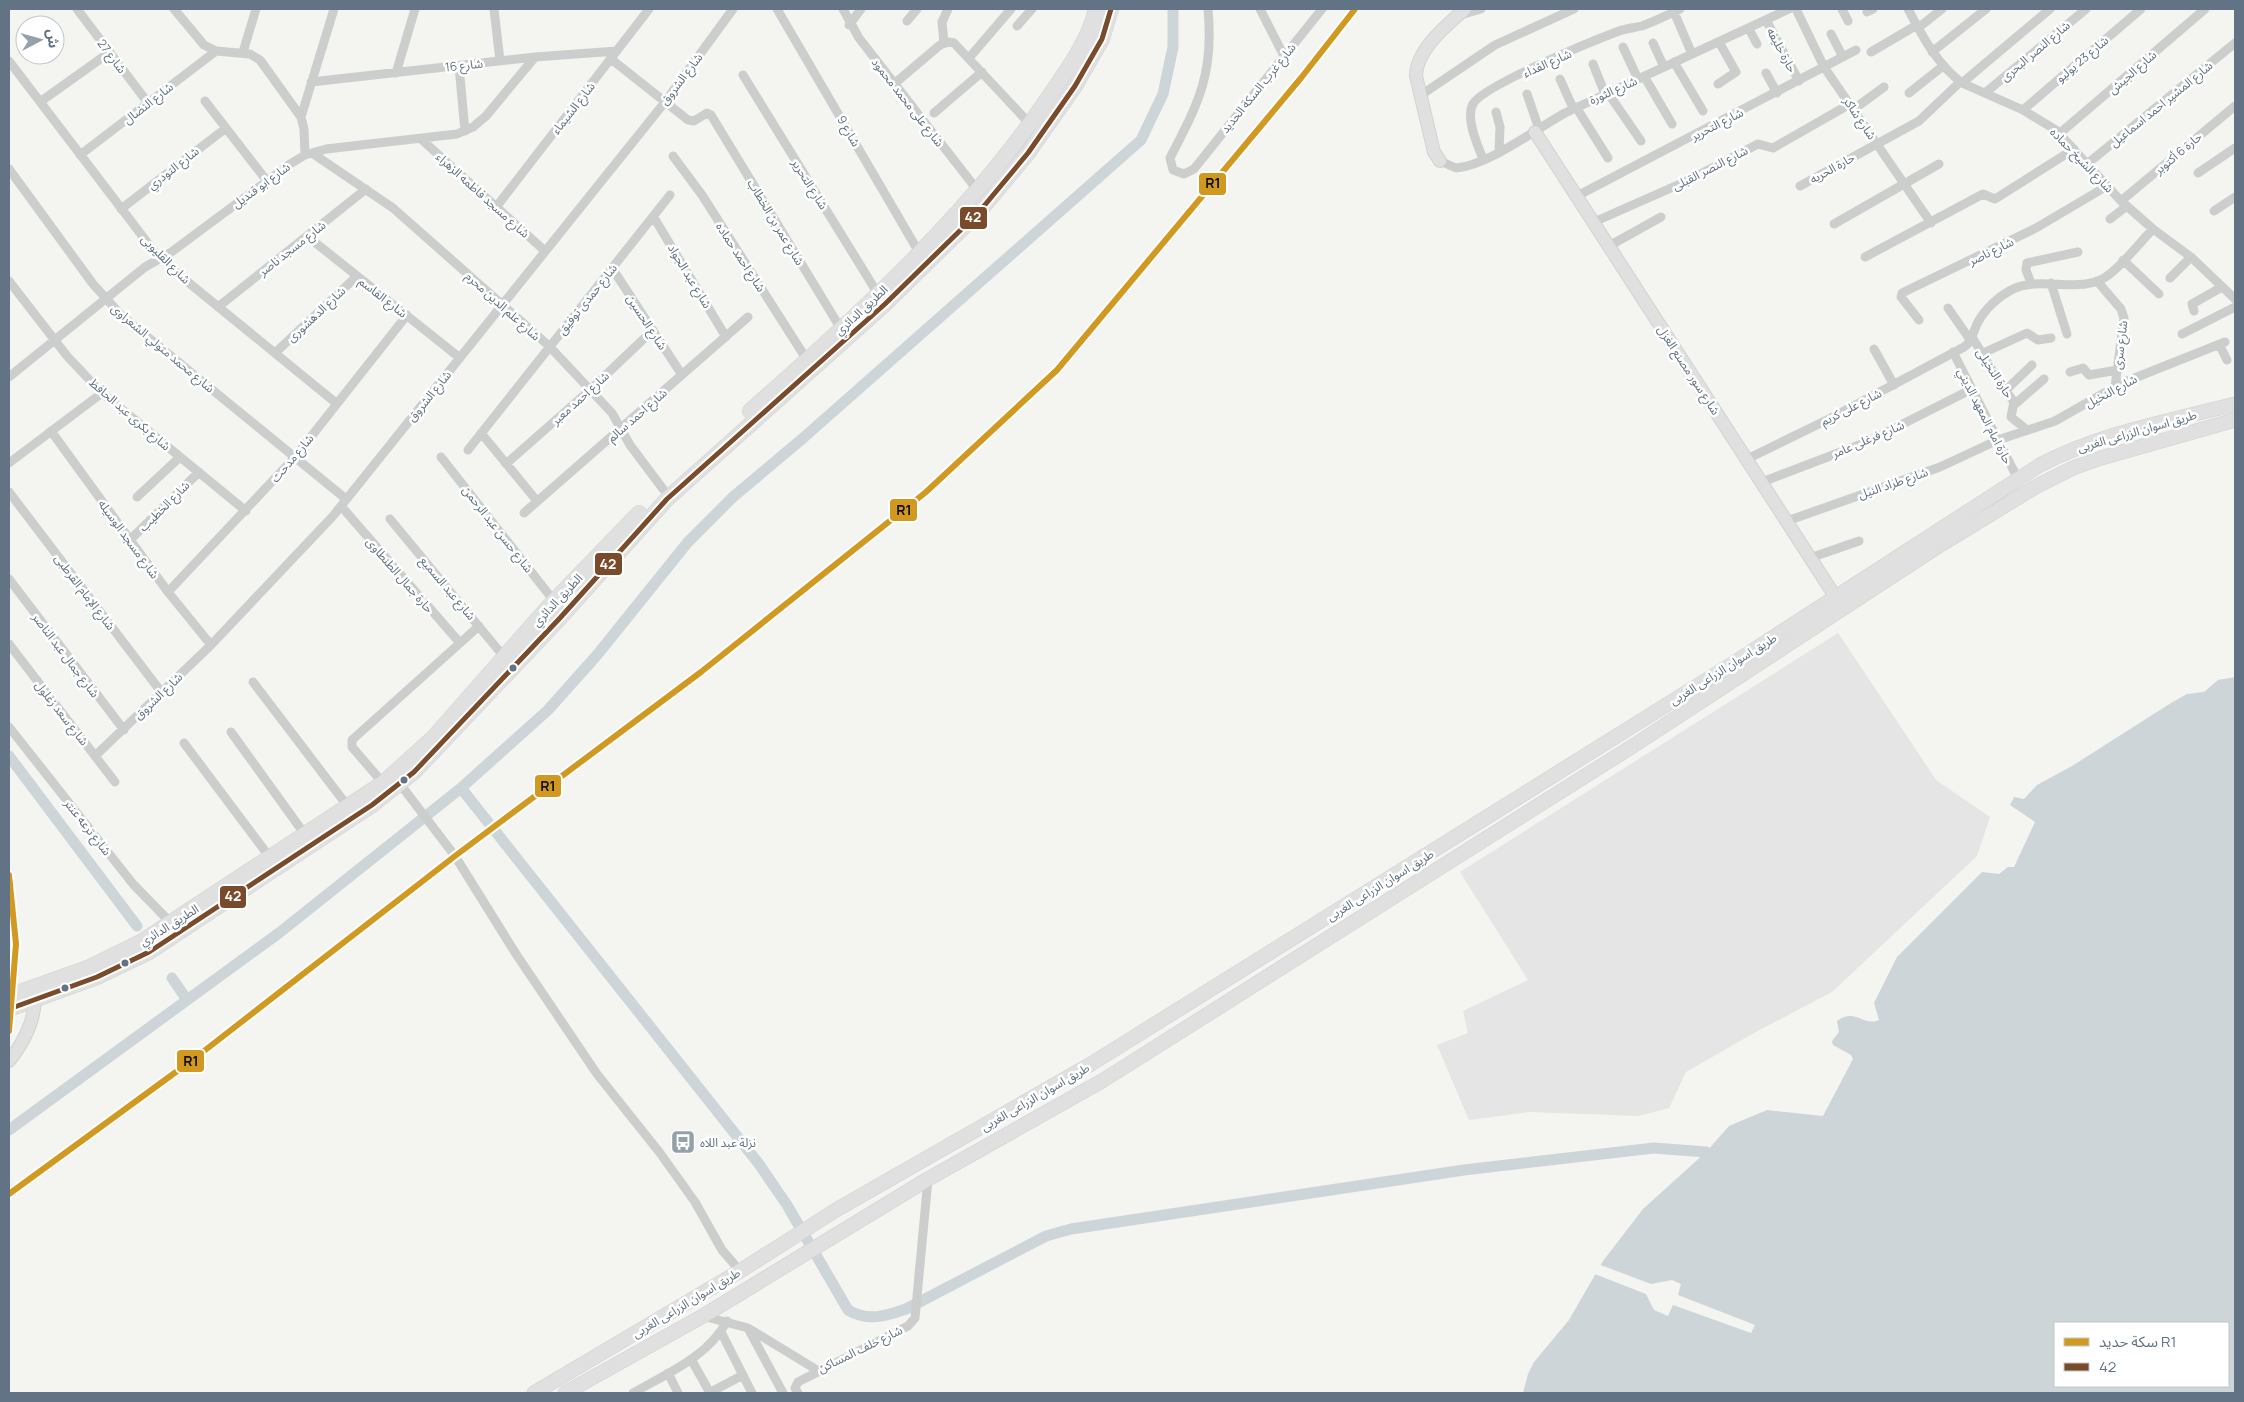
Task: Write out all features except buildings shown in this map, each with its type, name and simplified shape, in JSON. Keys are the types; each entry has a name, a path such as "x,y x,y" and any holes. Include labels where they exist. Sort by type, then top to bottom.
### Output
{"highway":[{"name":"الطريق الدائري","path":"34,994 117,955 172,924 349,808 382,783 433,738 557,598 663,489 878,294 920,254 978,191 1030,124 1083,42 1096,9"},
{"name":"الطريق الدائري","path":"11,1002 97,977 149,952 179,935 372,805 400,784 439,748 667,499 886,304 979,212 1028,153 1075,86 1102,39 1111,9"},
{"path":"557,598 570,607"},
{"path":"539,618 547,623 549,629"}],"main road":[{"name":"طريق اسوان الزراعى الغربى","path":"534,1393 740,1270 836,1210 1091,1064 1627,729 2018,479 2065,452 2128,432 2235,404"},
{"name":"طريق اسوان الزراعى الغربى","path":"566,1393 703,1316 928,1179 1102,1081 1636,744 1937,547 2037,486 2073,468 2235,420"},
{"path":"2065,452 2073,468"},
{"path":"1627,729 1636,744"},
{"path":"1091,1064 1102,1081"}],"street":[{"name":"شارع 27","path":"77,9 148,103"},
{"path":"174,9 199,41 216,51 243,52 256,56 260,60 300,116 309,154"},
{"path":"243,52 256,9"},
{"path":"300,116 334,9"},
{"path":"396,73 415,9"},
{"path":"494,9 500,61"},
{"name":"شارع الشيماء","path":"497,206 649,9"},
{"name":"شارع الشروق","path":"95,756 162,693 343,503 665,102 733,9"},
{"name":"شارع 9","path":"777,9 920,254"},
{"name":"شارع على محمد محمود","path":"842,9 850,25 894,84 978,191"},
{"path":"850,25 861,9"},
{"path":"907,21 917,9"},
{"path":"944,43 942,22 948,9"},
{"path":"969,58 1011,9"},
{"path":"1017,26 1032,9"},
{"name":"شارع غرب السكة الحديد","path":"1208,9 1210,52 1203,89 1197,107 1170,158 1173,170 1184,174 1194,169 1322,9"},
{"path":"1261,9 1284,56"},
{"path":"1440,161 1434,152 1416,76 1417,64 1422,53 1461,12 1481,9"},
{"path":"1421,95 1495,46 1574,9"},
{"name":"شارع الثورة","path":"1440,161 1456,168 1483,159 1575,108 1789,9"},
{"name":"شارع شاكر","path":"1796,9 1824,66 1931,224"},
{"path":"1842,9 1848,21"},
{"name":"شارع الشيخ حماده","path":"1908,9 1932,52 1943,66 1961,83 2022,110 2059,134 2124,203 2153,229 2191,257 2235,299"},
{"path":"1870,52 1917,27 1942,9"},
{"path":"1932,52 1986,9"},
{"name":"حارة الحريه","path":"1800,186 1928,115 1961,83 2050,9"},
{"name":"شارع النصر البحرى","path":"1985,94 2086,9"},
{"name":"شارع 23 يوليو","path":"2022,110 2141,9"},
{"name":"شارع الجيش","path":"2059,134 2205,9"},
{"path":"1671,11 1692,54"},
{"name":"شارع الفداء","path":"1483,159 1474,137 1470,116 1471,107 1476,100 1491,89 1552,60 1620,30 1641,26 1671,11"},
{"name":"حارة خليفه","path":"1766,20 1799,80"},
{"path":"1749,29 1757,44"},
{"path":"1831,34 1843,56"},
{"path":"1653,42 1664,67"},
{"path":"1718,84 1736,72 1720,42"},
{"path":"894,84 944,43 954,43 1030,124"},
{"name":"شارع المشير احمد اسماعيل","path":"2086,164 2235,43"},
{"path":"1623,47 1672,124"},
{"name":"شارع التحرير","path":"1577,196 1856,50"},
{"name":"شارع النضال","path":"80,155 216,51"},
{"path":"40,102 110,52"},
{"path":"614,55 665,102"},
{"name":"شارع 16","path":"311,82 500,61 614,55"},
{"name":"شارع ابو قنديل","path":"9,377 55,342 145,267 161,258 267,181 309,154 465,131 480,122 535,58"},
{"name":"شارع القليوبى","path":"9,61 121,209 161,258 336,403"},
{"path":"1674,62 1703,111"},
{"path":"1593,64 1607,93 1641,141"},
{"path":"459,66 465,131"},
{"path":"1908,93 1943,66"},
{"path":"934,113 982,72"},
{"path":"1766,73 1777,93"},
{"name":"شارع التحرير","path":"743,75 878,294"},
{"path":"1560,79 1575,108 1608,158"},
{"name":"شارع النصر القبلى","path":"1594,222 1689,180 1758,144 1773,148 1852,107 1884,87"},
{"path":"1527,94 1537,130"},
{"path":"205,101 267,181"},
{"name":"شارع عمر بن الخطاب","path":"665,102 691,121 707,113 711,115 841,329"},
{"name":"حارة 6 أكتوبر","path":"2110,219 2124,203 2235,106"},
{"path":"1496,112 1500,128 1499,151"},
{"name":"شارع التودري","path":"121,209 226,128"},
{"name":"شارع سور مصنع الغزل","path":"1537,130 1609,246 1844,609"},
{"name":"شارع مسجد فاطمه الزهراء","path":"421,139 545,251"},
{"path":"2198,173 2235,148"},
{"path":"1865,257 1931,224 1983,194 1995,199 2074,149"},
{"name":"شارع علم الدين محرم","path":"309,154 393,208 549,346 616,417 630,445 663,489"},
{"name":"شارع احمد حماده","path":"673,156 706,202 807,360"},
{"path":"1834,224 1940,164"},
{"name":"شارع محمد متولي الشعراوى","path":"9,169 106,299 122,316 295,457 343,503"},
{"name":"شارع ناصر","path":"1919,320 1901,296 1902,293 2036,228 2107,186"},
{"name":"شارع مسجد ناصر","path":"218,307 366,189"},
{"name":"شارع حمدى توفيق","path":"468,450 670,195"},
{"path":"2214,210 2235,196"},
{"name":"شارع عبد الجواد","path":"653,216 726,336"},
{"path":"1609,246 1662,217"},
{"path":"1971,339 1980,319 2004,294 2018,286 2031,283 2051,284 2098,281 2106,277 2153,229"},
{"name":"شارع القاسم","path":"307,236 460,358"},
{"path":"2031,283 2026,270 2027,263 2078,252"},
{"path":"2170,278 2191,257"},
{"path":"2123,260 2158,294"},
{"name":"شارع الحسين","path":"612,268 682,375"},
{"name":"شارع الدهشورى","path":"275,353 357,276"},
{"name":"شارع بكرى عبد الحافظ","path":"9,281 12,292 102,393 246,510"},
{"name":"شارع سرى","path":"2098,281 2123,314 2124,324 2115,387"},
{"path":"2051,284 2067,334"},
{"path":"2194,311 2192,304 2222,287"},
{"path":"2182,334 2235,307"},
{"name":"حارة النخيلى","path":"1948,308 2015,404 2011,416 2028,430"},
{"name":"شارع مدحت","path":"168,592 295,457 407,315"},
{"name":"شارع احمد سالم","path":"524,513 748,317"},
{"name":"شارع احمد معبر","path":"506,464 591,389 653,330"},
{"path":"1981,354 2027,333 2038,340 2051,338"},
{"name":"شارع على كريم","path":"1747,459 1894,385 1953,352 1971,339"},
{"name":"شارع النخيل","path":"1998,440 2067,416 2115,387 2222,343 2227,360"},
{"path":"1874,349 1894,385"},
{"name":"حارة امام المعهد الديني","path":"1953,352 2018,479"},
{"path":"2005,390 2032,365"},
{"path":"2070,372 2083,368 2089,375 2117,370"},
{"path":"2015,404 2044,379"},
{"name":"شارع فرغلى عامر","path":"1762,482 1873,439 1972,389"},
{"path":"9,463 102,393"},
{"name":"شارع مسجد الوسيله","path":"51,431 168,592 210,644"},
{"path":"481,433 537,501"},
{"name":"شارع طراد النيل","path":"1786,520 1940,466 1998,440"},
{"path":"137,497 180,457"},
{"name":"شارع حسن عبد الرحمن","path":"441,457 557,598"},
{"name":"شارع الخطيب","path":"130,540 198,472"},
{"name":"شارع الإمام القرطبى","path":"9,492 162,693"},
{"name":"حارة جمال الطنطاوى","path":"343,503 460,643"},
{"name":"شارع عبد السميع","path":"390,519 505,658"},
{"path":"1810,558 1859,541"},
{"name":"شارع جمال عبد الناصر","path":"9,580 124,730"},
{"path":"382,783 352,747 352,740 479,626"},
{"name":"شارع سعد زغلول","path":"9,644 115,782"},
{"path":"254,682 349,808"},
{"name":"شارع ترعه عنتر","path":"9,727 137,888 172,924"},
{"path":"231,732 306,836"},
{"path":"184,743 271,859"},
{"path":"400,784 443,839 580,1050 622,1108 660,1153 695,1202 722,1250 740,1270"},
{"path":"9,1061 26,1034 34,994"},
{"name":"شارع خلف المساكن","path":"785,1393 797,1391 798,1382 817,1370 908,1326 915,1318 918,1306 928,1179"},
{"path":"703,1316 748,1328 817,1370"},
{"path":"635,1393 691,1359 721,1332 727,1321"},
{"path":"748,1328 785,1393"},
{"path":"721,1332 752,1393"},
{"path":"691,1359 714,1392 743,1375"},
{"path":"668,1373 678,1393"}],"shaded area":[{"path":"1838,633 1936,780 1990,817 1977,856 1832,992 1754,1033 1686,1072 1669,1108 1638,1116 1529,1112 1469,1120 1437,1045 1468,1033 1463,1011 1528,980 1460,872"},
{"path":"2235,677 2235,1393 1523,1393 1528,1374 1534,1362 1569,1320 1603,1261 1643,1209 1706,1152 1729,1126 1767,1110 1823,1116 1853,1059 1851,1055 1833,1045 1832,1041 1839,1032 1837,1021 1849,1016 1868,1021 1879,1020 1874,1003 1897,957 1982,872 1999,874 2008,867 2014,867 2035,822 2010,805 2014,797 2024,799 2037,785 2072,766 2171,703 2187,694 2204,692 2218,680"}],"pier":[{"path":"1598,1264 1651,1284 1672,1280 1681,1284 1678,1295 1755,1325 1751,1333 1673,1305 1668,1316 1654,1310 1646,1294 1592,1273"}],"waterway":[{"path":"9,1130 279,933 461,788 548,710 597,655 688,542 733,497 802,439 1141,140 1163,94 1173,47 1173,9"},
{"path":"9,756 137,926"},
{"path":"461,788 759,1164 787,1205 848,1310 855,1314 877,1317 906,1309 1046,1236 1071,1229 1464,1170 1654,1148 1706,1152"},
{"path":"172,978 187,1000"}],"railway":[{"path":"9,875 16,944 9,1031"}],"rail line":[{"name":"R1","path":"9,1194 195,1058 455,856 701,672 926,492 1057,370 1301,78 1355,9"},
{"name":"R1","path":"9,875 16,944 9,1031"}],"transit line":[{"name":"42","path":"9,1009 97,977 149,952 372,805 414,772 560,618 667,499 885,304 979,212 1028,153 1075,86 1102,39 1111,9"}],"place":[{"name":"نزلة عبد اللاه","path":"683,1142"}]}
